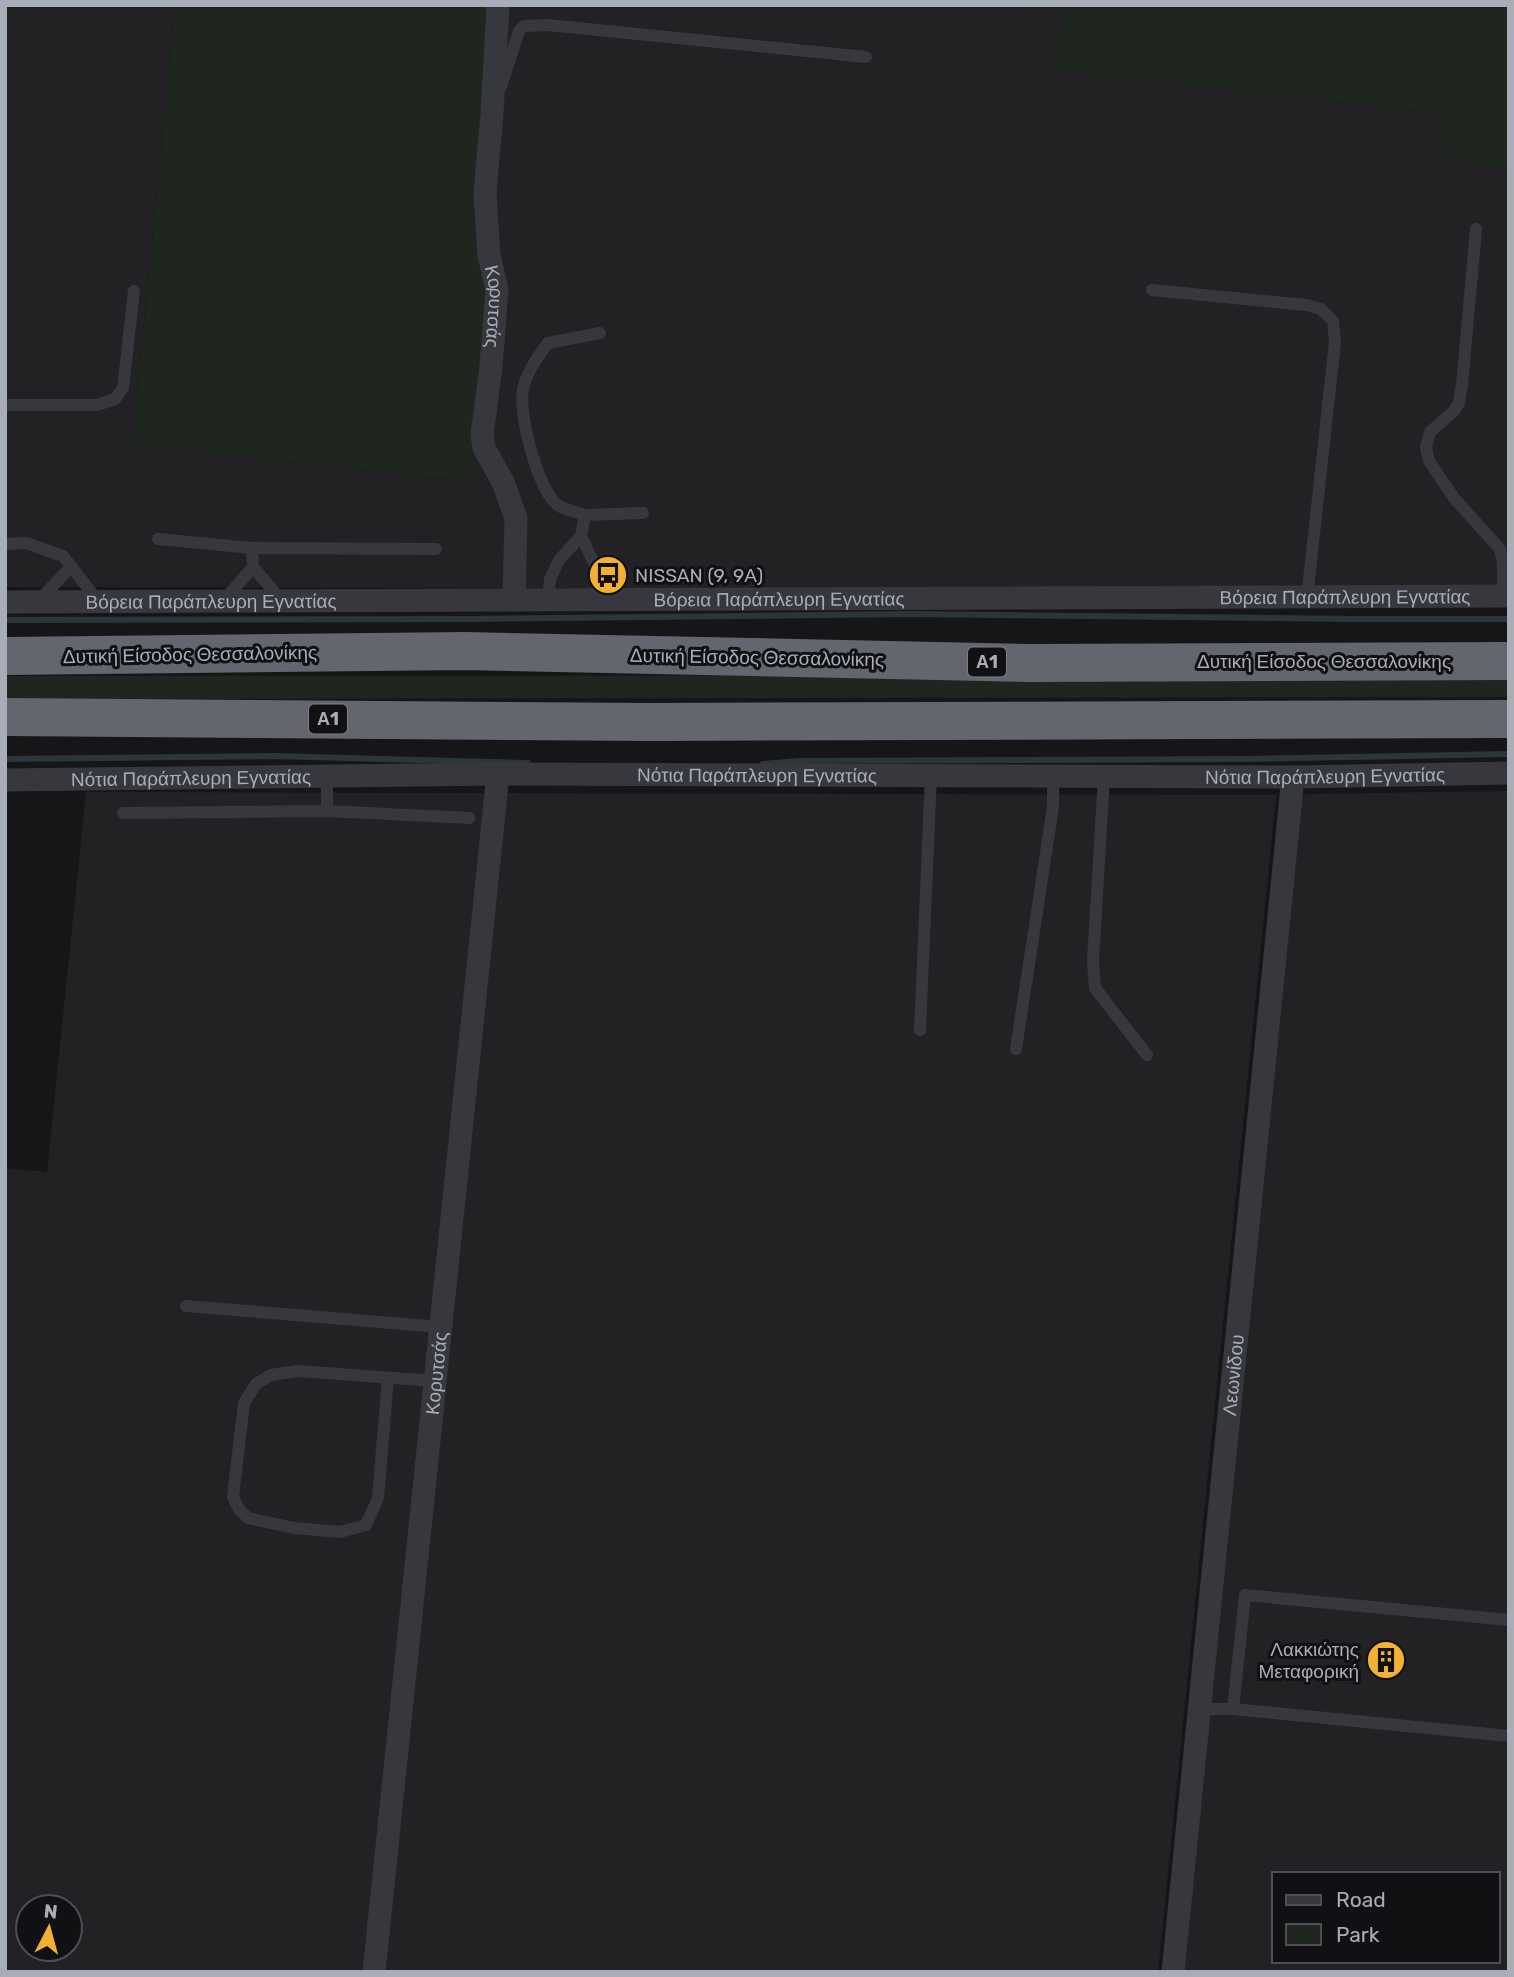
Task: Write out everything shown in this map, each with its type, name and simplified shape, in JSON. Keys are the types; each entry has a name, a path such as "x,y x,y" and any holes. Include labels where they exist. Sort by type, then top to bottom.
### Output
{"highway":[{"name":"Δυτική Είσοδος Θεσσαλονίκης","path":"5,656 465,651 1029,663 1509,661"},
{"name":"Α1","path":"5,717 650,722 1509,719"}],"street":[{"name":"Κορυτσάς","path":"498,5 485,193 489,254 497,290 482,435 484,448 503,482 516,518 514,600"},
{"name":"Βόρεια Παράπλευρη Εγνατίας","path":"5,602 1506,596"},
{"name":"Νότια Παράπλευρη Εγνατίας","path":"5,780 498,774 1293,777 1509,773"},
{"name":"Κορυτσάς","path":"374,1972 498,774"},
{"name":"Λεωνίδου","path":"1173,1972 1293,777"}],"lane":[{"path":"492,114 519,31 524,26 548,25 866,57"},
{"path":"1476,229 1459,403 1454,411 1430,432 1426,447 1429,461 1454,498 1504,549 1506,596"},
{"path":"1152,290 1306,305 1321,309 1333,321 1335,342 1307,598"},
{"path":"5,405 97,405 115,400 123,388 134,291"},
{"path":"600,333 548,344 534,360 522,391 524,424 545,489 558,505 584,515 643,513"},
{"path":"584,515 581,536 596,567 606,600"},
{"path":"548,600 550,579 559,560 581,536"},
{"path":"158,539 253,548 436,549"},
{"path":"5,544 26,543 63,556 98,602"},
{"path":"253,548 253,568 281,600"},
{"path":"38,601 71,567"},
{"path":"223,601 253,568"},
{"path":"327,776 327,811"},
{"path":"920,1030 930,776"},
{"path":"1016,1049 1052,807 1052,777"},
{"path":"1104,777 1093,961 1095,988 1147,1055"},
{"path":"123,813 327,811 469,818"},
{"path":"186,1306 440,1327"},
{"path":"388,1378 378,1498 366,1525 340,1532 293,1528 248,1518 239,1509 233,1497 244,1403 256,1384 271,1375 297,1371 435,1381"},
{"path":"1233,1709 1245,1595 1509,1620"},
{"path":"1201,1709 1233,1709 1509,1736"}],"shaded area":[{"path":"5,5 175,5 132,445 474,483 488,294 473,229 488,5 1013,5 1063,13 1057,72 1445,114 1444,156 1509,173 1509,590 5,587"},
{"path":"1509,791 1509,1972 1182,1972 1300,799 1306,794"},
{"path":"86,792 1276,795 1158,1972 5,1972 5,1168 47,1172"}],"green space":[{"path":"175,5 488,5 473,228 488,294 475,483 132,445"},
{"path":"1013,5 1509,5 1509,173 1443,156 1445,114 1056,72 1063,13"},
{"path":"1509,675 1509,697 5,699 5,676"}],"waterway":[{"path":"5,620 911,614 1509,619"},
{"path":"763,764 799,761 1245,759 1509,754"},
{"path":"5,759 275,756 528,763"}],"place":[{"name":"NISSAN (9, 9Α)","path":"608,575"},
{"name":"Λακκιώτης Μεταφορική","path":"1386,1660"}]}
